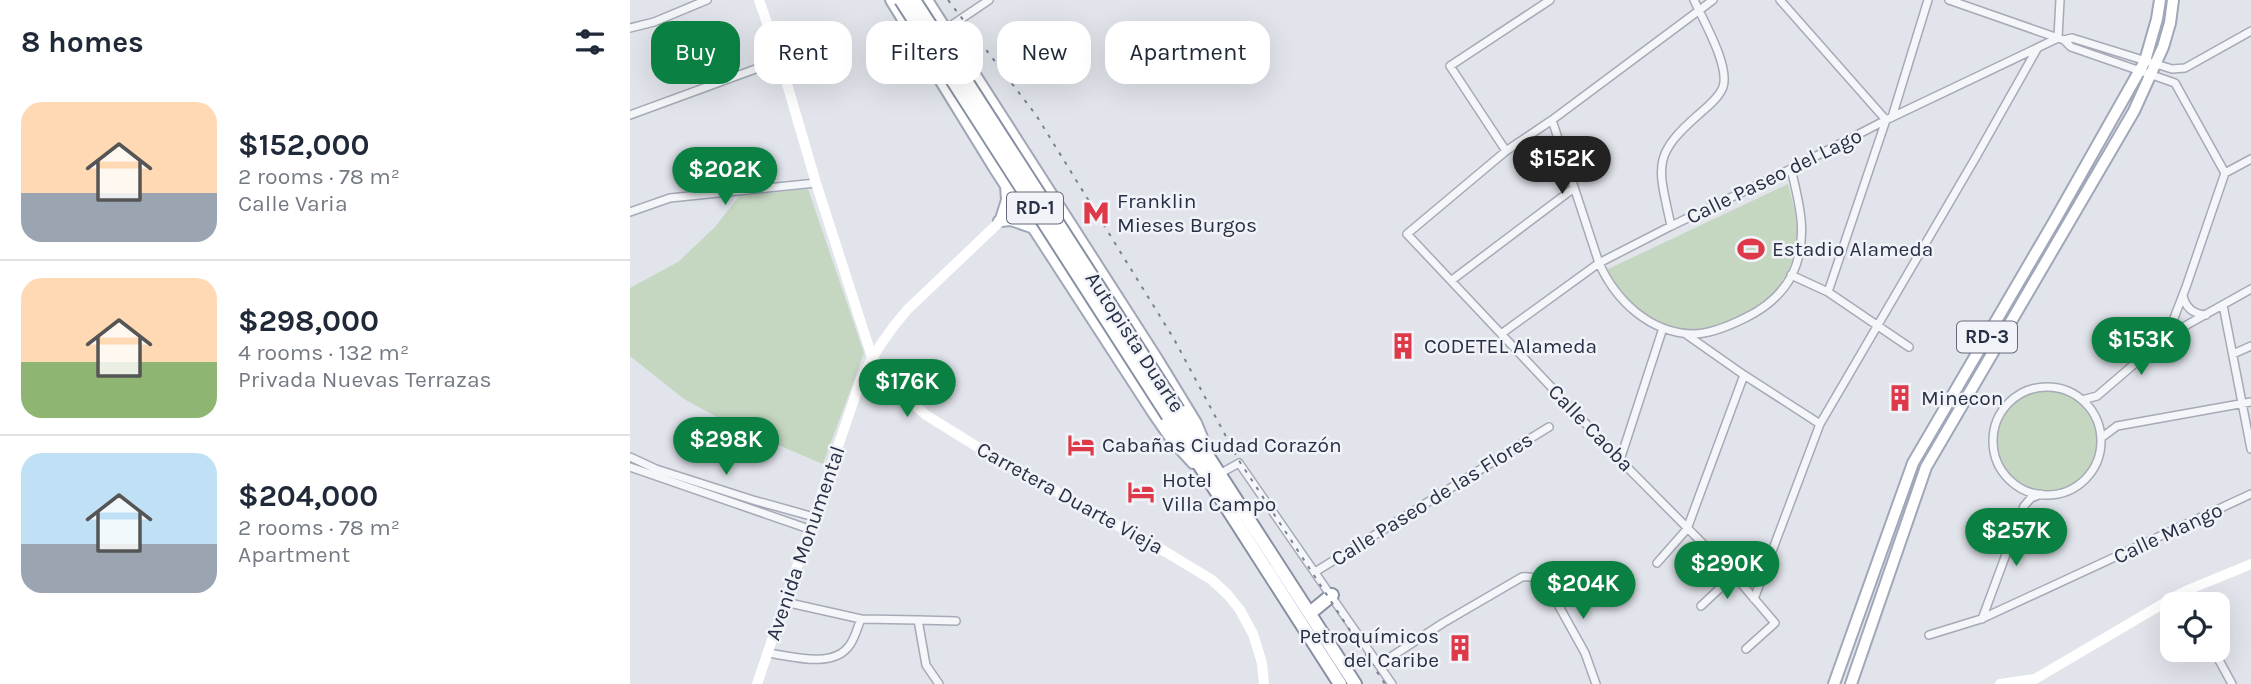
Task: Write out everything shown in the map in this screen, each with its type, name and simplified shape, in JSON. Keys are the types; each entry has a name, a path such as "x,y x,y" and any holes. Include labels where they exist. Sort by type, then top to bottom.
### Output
{"highway":[{"name":"Autopista Duarte","path":"901,0 1173,413 1221,473 1355,684"},
{"name":"Autopista Duarte","path":"914,0 1173,413 1206,476 1340,684"},
{"path":"1310,612 1332,595"}],"main road":[{"name":"Carretera Duarte Vieja","path":"759,0 766,21"},
{"name":"Autopista Duarte","path":"891,0 1006,186 1172,440 1206,476"},
{"path":"927,0 941,21"},
{"name":"RD-3","path":"1834,684 1913,463 2142,66 2155,31 2160,0"},
{"name":"RD-3","path":"1851,684 1926,467 2116,145 2155,70 2170,23 2173,0"},
{"name":"Carretera Duarte Vieja","path":"787,84 872,357 900,392 926,415 992,456 1212,580 1240,610 1253,634 1262,663 1264,684"},
{"path":"981,84 1196,423 1210,457"},
{"name":"Avenida Monumental","path":"757,684 861,379 872,357 888,331 907,310 1043,181"},
{"path":"1006,186 1007,200 1000,220 1011,220 1034,228"},
{"path":"2185,592 2251,564"},
{"path":"2000,684 2035,679 2160,606"}],"street":[{"path":"630,28 654,22 707,0"},
{"path":"958,21 989,0"},
{"path":"1550,0 1450,66 1506,151 1713,0"},
{"path":"1671,226 1662,180 1666,150 1680,132 1711,104 1723,87 1723,70 1694,0"},
{"path":"1780,0 1889,119"},
{"path":"1828,292 1928,0"},
{"path":"1949,0 2061,39 2072,38 2155,70 2175,83 2225,173"},
{"path":"2060,0 2061,39"},
{"path":"2155,70 2185,68 2251,31"},
{"name":"Calle Paseo del Lago","path":"1501,334 1600,263 1889,119 2061,39"},
{"path":"1754,598 1820,424 2037,48"},
{"path":"2169,79 2172,69"},
{"path":"630,115 754,70"},
{"path":"1552,120 1608,282 1620,298 1640,315 1663,328 1684,333 1696,334 1754,314 1770,303 1791,275 1801,241 1802,222 1791,169"},
{"name":"Calle Caoba","path":"1506,151 1407,234 1754,598 1774,623 1745,649"},
{"path":"2168,336 2225,173 2251,159"},
{"path":"630,212 670,198 816,183"},
{"path":"1452,280 1574,188"},
{"path":"1791,275 1828,292 1909,346"},
{"path":"2082,400 2097,396 2168,336 2251,289"},
{"path":"2183,294 2192,311 2206,315"},
{"path":"2223,305 2232,354 2247,403 2251,449"},
{"path":"1620,460 1663,328"},
{"path":"1684,333 1820,424"},
{"path":"2232,354 2251,346"},
{"path":"1657,563 1687,529 1744,375"},
{"path":"2037,388 2061,389 2082,400 2092,411 2101,438 2096,460 2084,480 2071,489 2056,494 2040,494 2018,486 2006,475 1995,454 1994,430 1999,415 2009,402 2022,393 2037,388"},
{"path":"2092,411 2097,396"},
{"path":"2097,422 2117,426 2247,403"},
{"path":"2101,438 2117,426"},
{"name":"Calle Paseo de las Flores","path":"1315,572 1549,427"},
{"path":"630,457 656,469 814,517"},
{"path":"1221,473 1239,463 1392,684"},
{"path":"630,467 809,529"},
{"path":"2018,486 2024,506"},
{"path":"1981,619 2024,506 2031,498 2040,494"},
{"name":"Calle Mango","path":"1929,635 1981,619 2251,494"},
{"path":"1701,606 1734,575"},
{"path":"1380,664 1443,623 1521,577 1529,576 1544,583 1550,590 1585,653 1596,684"},
{"path":"785,602 861,619 956,621"},
{"path":"768,653 823,660 850,646 861,619"},
{"path":"918,620 926,665 939,684"},
{"path":"2220,662 2232,684"}],"green space":[{"path":"1788,184 1797,228 1791,264 1772,296 1762,305 1735,320 1706,329 1676,329 1663,325 1630,302 1606,270"},
{"path":"808,189 864,353 823,464 733,426 684,399 630,356 630,288 678,262 715,227 739,196"},
{"path":"2047,391 2066,395 2082,406 2093,422 2097,441 2093,460 2082,476 2066,487 2047,491 2028,487 2012,476 2001,460 1997,441 2001,422 2012,406 2028,395"}],"railway":[{"path":"948,0 1036,115 1174,339 1238,459 1385,684"}],"place":[{"name":"Franklin Mieses Burgos","path":"1096,213"},
{"name":"Estadio Alameda","path":"1751,249"},
{"name":"CODETEL Alameda","path":"1403,346"},
{"name":"Minecon","path":"1900,398"},
{"name":"Cabañas Ciudad Corazón","path":"1081,445"},
{"name":"Hotel Villa Campo","path":"1141,492"},
{"name":"Petroquímicos del Caribe","path":"1460,648"}]}
